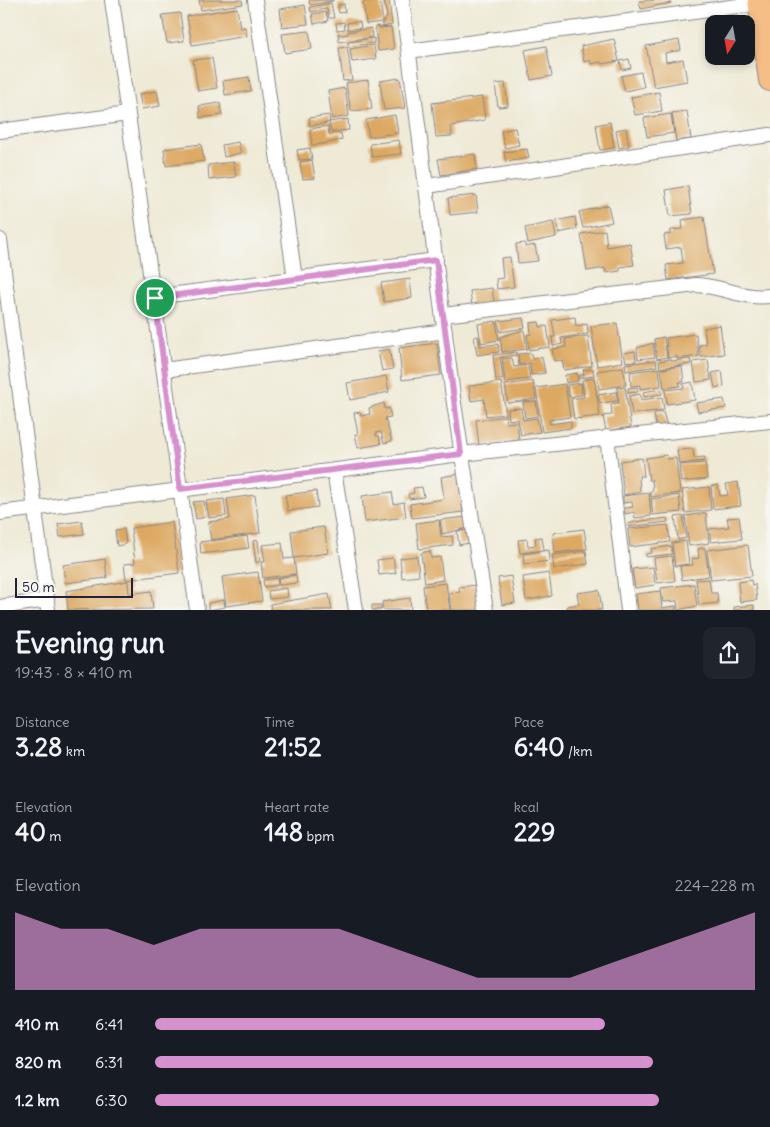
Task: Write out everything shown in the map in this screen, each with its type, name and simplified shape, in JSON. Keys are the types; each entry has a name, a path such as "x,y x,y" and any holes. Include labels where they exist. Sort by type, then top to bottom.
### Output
{"main road":[{"path":"760,2 770,80"}],"street":[{"path":"112,0 197,610"},
{"path":"255,0 295,279"},
{"path":"402,0 461,454 486,610"},
{"path":"409,51 760,2"},
{"path":"0,131 128,114"},
{"path":"426,186 770,135"},
{"path":"0,240 48,605 0,606"},
{"path":"155,298 436,260"},
{"path":"443,315 696,285 721,288 744,296 770,296"},
{"path":"164,370 446,331"},
{"path":"0,513 461,454 607,437 770,422"},
{"path":"607,437 628,610"},
{"path":"334,470 356,610"}],"building":[{"path":"199,0 242,0 243,4 201,10"},
{"path":"309,0 333,0 333,1 310,5"},
{"path":"380,0 383,22 387,17 384,0 389,0 392,25 382,27 382,22 366,24 363,2"},
{"path":"670,0 671,3 641,9 639,1"},
{"path":"331,3 334,18 329,18 327,9 311,12 310,7"},
{"path":"344,4 345,12 339,13 338,5"},
{"path":"305,5 308,24 282,27 280,9"},
{"path":"237,8 240,28 245,27 247,36 192,45 187,16"},
{"path":"326,12 328,21 314,24 312,14"},
{"path":"180,13 184,41 167,43 162,15"},
{"path":"344,22 345,29 337,30 336,23"},
{"path":"360,22 361,28 348,30 347,23"},
{"path":"379,26 379,28 391,27 394,49 378,51 375,27"},
{"path":"371,28 372,37 339,42 338,33 342,35 348,34 348,32"},
{"path":"309,31 312,49 285,53 282,34"},
{"path":"374,38 374,43 348,47 348,42"},
{"path":"614,39 619,61 602,64 601,62 591,64 590,60 584,62 581,46"},
{"path":"679,40 681,50 665,53 666,62 683,59 687,81 654,87 646,46"},
{"path":"374,45 376,59 352,62 350,49"},
{"path":"546,46 552,76 531,80 525,50"},
{"path":"347,47 352,80 343,81 339,48"},
{"path":"212,58 217,88 198,91 193,60"},
{"path":"629,59 631,68 622,70 620,61"},
{"path":"641,72 644,87 625,91 621,76"},
{"path":"249,77 251,91 225,95 223,81"},
{"path":"400,78 405,108 384,110 380,81"},
{"path":"368,80 372,109 351,111 346,83"},
{"path":"505,83 508,106 498,107 495,84"},
{"path":"345,88 349,116 332,119 328,91"},
{"path":"157,91 160,106 142,109 139,94"},
{"path":"659,92 662,111 635,115 631,97"},
{"path":"482,97 485,120 451,126 452,136 436,137 432,103"},
{"path":"220,103 222,115 200,118 199,106"},
{"path":"687,111 691,139 676,141 672,113"},
{"path":"671,114 674,133 647,137 644,118"},
{"path":"329,115 330,121 327,123 310,126 309,118"},
{"path":"395,115 398,133 369,137 366,120"},
{"path":"348,119 349,130 331,132 329,122"},
{"path":"610,122 614,148 600,150 596,125"},
{"path":"328,126 329,134 341,133 342,140 312,146 310,129"},
{"path":"515,128 519,145 505,148 501,131"},
{"path":"626,128 629,146 619,148 616,130"},
{"path":"399,140 401,154 372,157 370,144"},
{"path":"238,142 241,153 224,157 222,145"},
{"path":"201,144 204,161 166,166 164,149"},
{"path":"310,148 312,159 299,160 297,150"},
{"path":"527,149 529,158 506,162 504,152"},
{"path":"475,154 477,169 441,175 438,159"},
{"path":"312,160 315,178 303,179 300,162"},
{"path":"234,162 236,177 209,180 208,165"},
{"path":"688,186 692,214 670,216 666,190"},
{"path":"476,195 478,212 450,215 448,198"},
{"path":"608,205 612,222 583,228 579,212"},
{"path":"575,217 577,229 559,233 556,221"},
{"path":"704,217 713,274 668,280 666,265 683,263 681,247 666,249 664,235 671,234 671,230 683,229 682,220"},
{"path":"553,222 556,237 528,243 525,228"},
{"path":"605,230 607,247 630,243 634,265 620,267 620,271 606,273 605,268 587,271 581,234"},
{"path":"525,243 525,247 535,245 538,261 518,263 516,244"},
{"path":"510,257 514,287 497,289 496,279 503,278 501,258"},
{"path":"410,279 412,298 384,302 381,283"},
{"path":"492,288 494,303 472,306 470,291"},
{"path":"575,317 576,326 587,324 588,334 561,338 562,344 553,346 552,337 555,337 552,320"},
{"path":"523,318 525,328 500,332 498,321"},
{"path":"496,321 499,340 481,343 478,324"},
{"path":"539,322 540,327 547,326 550,347 529,350 527,335 531,334 530,323"},
{"path":"617,323 623,362 597,366 591,326"},
{"path":"720,325 724,354 701,357 699,345 706,344 704,328"},
{"path":"524,330 527,349 502,352 500,337"},
{"path":"696,334 699,356 677,359 677,356 668,358 666,338"},
{"path":"478,336 480,346 498,344 499,352 477,355 474,337"},
{"path":"588,336 592,366 564,370 562,360 554,361 552,349 566,347 565,339"},
{"path":"664,337 667,357 657,359 654,339"},
{"path":"437,343 441,375 402,380 399,348"},
{"path":"653,343 655,357 638,359 637,348"},
{"path":"389,349 393,369 382,371 378,351"},
{"path":"635,351 636,361 626,362 624,353"},
{"path":"516,352 517,355 500,358 503,379 496,380 493,355"},
{"path":"531,353 532,359 542,357 545,373 531,375 530,363 519,365 518,354"},
{"path":"512,358 514,367 528,365 530,379 505,382 502,359"},
{"path":"671,359 672,361 690,359 691,364 660,368 659,361"},
{"path":"656,360 657,366 626,371 625,364"},
{"path":"708,360 711,380 696,382 693,362"},
{"path":"682,366 684,382 679,382 680,386 664,388 661,369"},
{"path":"623,367 626,385 599,389 597,371"},
{"path":"659,368 661,386 640,389 640,385 631,386 630,372"},
{"path":"593,369 594,376 579,378 579,375 584,375 583,370"},
{"path":"722,371 724,386 715,388 712,373"},
{"path":"577,373 578,381 566,383 565,375"},
{"path":"386,376 389,392 350,400 347,383"},
{"path":"594,378 600,416 574,419 571,399 584,397 582,380"},
{"path":"533,381 536,399 508,403 505,385"},
{"path":"501,382 506,414 486,416 484,399 471,401 469,386"},
{"path":"692,382 695,400 667,404 665,390 684,388 683,384"},
{"path":"581,383 582,395 569,397 567,385"},
{"path":"565,384 570,417 549,420 550,424 571,421 571,428 542,432 536,388"},
{"path":"625,387 631,427 606,431 603,416 612,415 611,404 619,403 617,388"},
{"path":"637,387 638,392 628,393 628,388"},
{"path":"661,389 662,394 644,397 643,392"},
{"path":"616,392 618,401 600,403 598,395"},
{"path":"640,394 641,400 662,397 664,410 632,414 629,396"},
{"path":"724,399 726,408 698,412 696,403"},
{"path":"536,401 538,416 525,418 523,402"},
{"path":"384,403 385,409 389,408 391,417 385,418 392,441 384,443 381,432 376,433 381,444 358,448 355,434 358,434 354,413 360,412 361,416 370,414 369,408"},
{"path":"521,408 523,420 537,418 540,432 521,435 518,419 509,420 508,409"},
{"path":"663,412 667,426 656,427 654,413"},
{"path":"506,416 507,423 517,422 519,440 479,446 476,420"},
{"path":"693,449 694,458 705,457 705,461 679,464 677,450"},
{"path":"666,455 667,459 676,458 680,493 651,497 650,491 653,491 652,480 649,480 646,458"},
{"path":"642,458 644,476 639,476 640,492 624,495 620,461"},
{"path":"705,463 707,479 681,482 679,465"},
{"path":"458,474 463,512 412,518 410,504 444,499 441,477"},
{"path":"738,482 741,506 713,509 711,486 718,485 720,496 728,495 726,484"},
{"path":"422,487 424,497 409,499 408,494 414,493 413,488"},
{"path":"709,487 711,510 685,513 682,490"},
{"path":"316,491 318,507 288,511 285,495"},
{"path":"392,492 394,504 404,502 406,517 365,522 362,496"},
{"path":"649,493 651,516 635,518 634,512 625,514 624,508 633,507 632,502 623,503 623,496"},
{"path":"255,495 260,533 211,540 208,522 230,519 227,499"},
{"path":"679,495 681,512 653,515 651,499"},
{"path":"224,499 226,516 209,518 206,501"},
{"path":"204,501 206,517 196,519 193,502"},
{"path":"706,513 709,543 689,546 685,516"},
{"path":"683,516 686,538 678,540 675,517"},
{"path":"466,517 468,528 442,534 440,520"},
{"path":"739,517 742,539 711,542 709,529 729,527 727,518"},
{"path":"667,518 668,522 628,527 628,524 634,522"},
{"path":"439,520 441,537 452,536 453,545 419,549 416,523"},
{"path":"82,521 84,534 60,537 58,524"},
{"path":"172,522 179,573 126,580 124,564 135,563 131,528"},
{"path":"668,525 670,542 630,547 628,529"},
{"path":"324,527 328,553 294,558 291,531"},
{"path":"124,529 126,544 117,546 115,530"},
{"path":"584,529 587,549 555,553 553,533"},
{"path":"467,530 469,543 459,545 457,531"},
{"path":"247,536 249,548 201,554 200,542"},
{"path":"542,537 544,550 520,553 518,540 527,539 528,546 536,545 535,538"},
{"path":"258,540 260,561 256,563 253,541"},
{"path":"686,541 689,564 675,566 672,543"},
{"path":"282,543 284,559 294,558 296,574 263,578 261,562 265,562 262,545"},
{"path":"748,545 752,576 711,580 707,550"},
{"path":"671,546 672,554 646,557 646,554 652,553 651,549"},
{"path":"705,548 709,576 682,580 680,566 693,565 692,559 699,558 698,549"},
{"path":"549,550 550,561 524,564 523,554"},
{"path":"430,551 431,558 440,557 443,580 425,583 421,553"},
{"path":"586,551 588,564 554,569 552,555"},
{"path":"417,556 419,576 402,578 400,558"},
{"path":"672,556 675,581 657,583 654,558"},
{"path":"393,558 396,573 379,575 377,560"},
{"path":"105,559 107,578 65,583 63,565"},
{"path":"653,567 655,585 635,588 632,569"},
{"path":"258,572 262,601 226,606 222,577"},
{"path":"549,573 552,596 526,600 523,577"},
{"path":"296,575 297,583 279,585 278,578"},
{"path":"511,576 515,603 502,605 498,578"},
{"path":"277,578 278,585 264,587 263,580"},
{"path":"709,579 711,593 717,593 718,603 699,605 696,580"},
{"path":"751,580 752,585 755,584 757,600 740,602 738,582"},
{"path":"128,581 129,594 151,591 153,609 68,610 66,591"},
{"path":"446,583 450,610 426,610 423,586"},
{"path":"694,584 697,606 678,610 677,601 663,602 661,588"},
{"path":"476,585 479,610 451,610 449,593 460,592 459,587"},
{"path":"287,588 288,597 269,599 268,591"},
{"path":"599,590 602,610 567,610 567,606 579,604 577,593"},
{"path":"660,591 662,608 676,606 676,610 638,610 636,594"},
{"path":"329,594 332,610 271,610 270,604"},
{"path":"410,598 411,610 383,610 382,602"},
{"path":"224,600 225,607 208,610 208,603"},
{"path":"372,605 381,605 381,610 372,610"},
{"path":"754,605 754,610 734,610 734,607"}],"route":[{"path":"436,260 461,454 180,489 155,298 436,260"}]}
